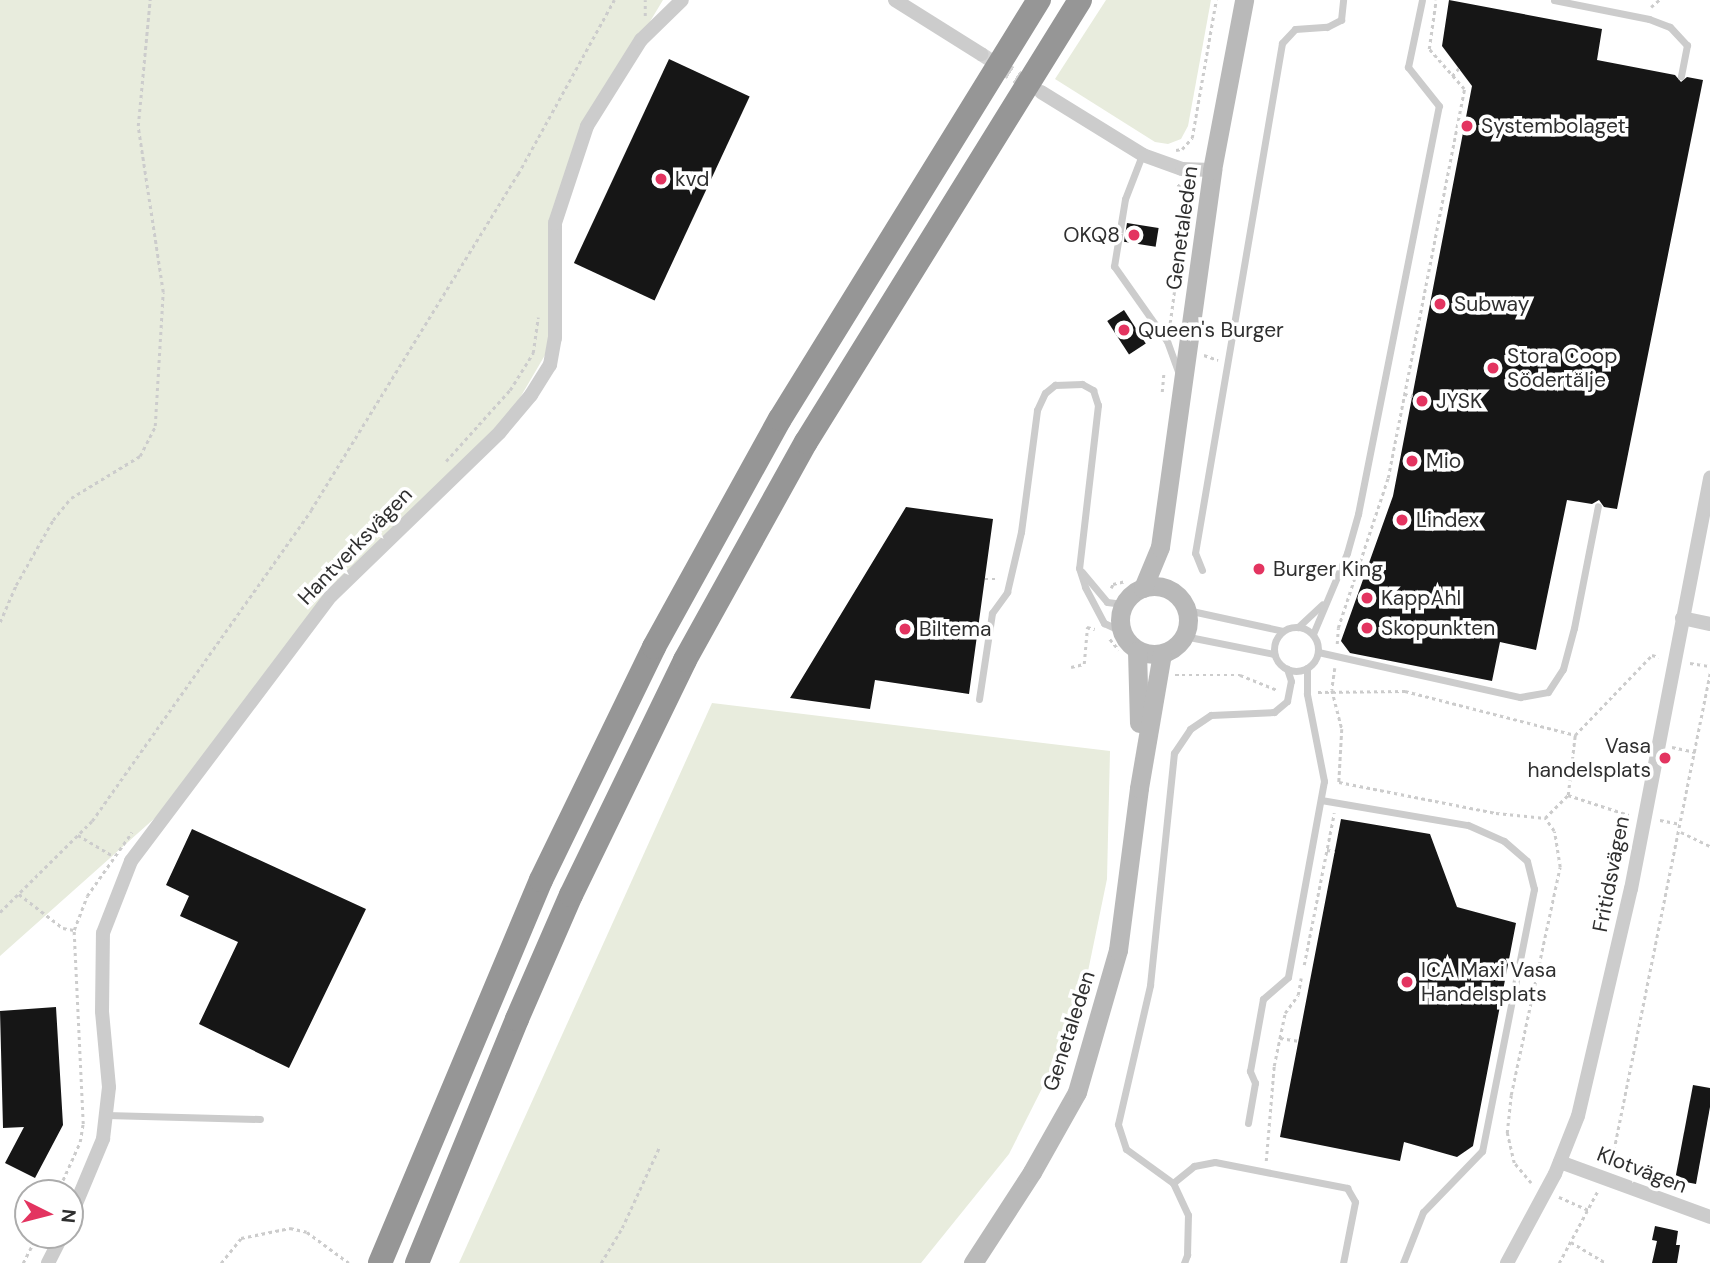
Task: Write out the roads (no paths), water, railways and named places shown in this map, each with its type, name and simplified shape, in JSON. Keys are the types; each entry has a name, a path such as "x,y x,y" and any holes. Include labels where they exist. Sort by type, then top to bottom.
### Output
{"highway":[{"path":"380,1263 541,880 654,647 721,520 780,419 1039,0"},
{"path":"417,1263 511,1032 571,895 685,660 806,442 1080,0"}],"main road":[{"name":"Genetaleden","path":"1123,604 1132,594 1143,588 1160,547 1212,170 1244,0"},
{"name":"Genetaleden","path":"1160,547 1171,590 1181,598 1187,610"},
{"path":"1143,588 1157,586 1171,590"},
{"path":"1123,604 1119,617 1121,631 1137,650 1150,655 1162,654 1175,647 1184,636 1188,624 1187,610"},
{"name":"Genetaleden","path":"1137,650 1139,788"},
{"name":"Genetaleden","path":"980,1261 1077,1092 1118,950 1139,788 1162,654"}],"street":[{"name":"Hantverksvägen","path":"84,1185 103,1139 106,1115 108,1087 102,1012 103,933 131,861 331,596 500,432 531,396 550,365 553,351 555,223 587,126 641,40 682,0"},
{"path":"895,0 981,54"},
{"path":"1041,92 1143,155 1182,169 1212,170"},
{"name":"Fritidsvägen","path":"1507,1263 1560,1162 1581,1103 1631,890 1710,478"},
{"path":"1682,618 1710,624"},
{"name":"Klotvägen","path":"1560,1162 1710,1217"}],"lane":[{"path":"1202,570 1195,554 1282,43 1295,30 1327,27 1341,20 1343,0"},
{"path":"1318,652 1312,634 1346,553 1358,514 1439,106 1408,67 1422,0"},
{"path":"1554,0 1649,19 1670,27 1687,45 1681,76"},
{"path":"1143,155 1125,199 1114,266 1167,341 1182,387"},
{"path":"979,699 992,613 1007,592 1021,532 1037,410 1045,393 1055,385 1082,384 1093,390 1098,405 1079,568 1085,587 1104,623 1121,631"},
{"path":"1318,652 1520,698 1548,692 1563,669 1574,628 1598,506"},
{"path":"1079,568 1107,602 1123,604"},
{"path":"1187,610 1283,631 1298,627 1325,602"},
{"path":"1298,627 1312,634"},
{"path":"1274,654 1275,641 1283,631"},
{"path":"1184,636 1274,654 1287,669 1291,681 1287,701 1274,712 1211,715 1190,729 1174,753 1150,985 1118,1124 1126,1149 1173,1183 1188,1215 1187,1255 1184,1263"},
{"path":"1248,1123 1255,1083 1250,1071 1263,999 1288,977 1324,781 1307,694 1307,668 1318,652"},
{"path":"1287,669 1307,668"},
{"path":"1321,800 1468,825 1504,841 1527,861 1534,889 1482,1151 1423,1212 1403,1263"},
{"path":"106,1115 260,1119"},
{"path":"1173,1183 1194,1166 1214,1163 1347,1188 1355,1202 1343,1263"}],"tunnel":[{"path":"981,54 1034,88"}],"place":[{"name":"Systembolaget","path":"1467,126"},
{"name":"kvd","path":"661,179"},
{"name":"OKQ8","path":"1134,235"},
{"name":"Subway","path":"1440,304"},
{"name":"Queen's Burger","path":"1124,330"},
{"name":"Stora Coop Södertälje","path":"1493,368"},
{"name":"JYSK","path":"1422,401"},
{"name":"Mio","path":"1412,461"},
{"name":"Lindex","path":"1402,520"},
{"name":"Burger King","path":"1259,569"},
{"name":"KappAhl","path":"1367,598"},
{"name":"Skopunkten","path":"1367,628"},
{"name":"Biltema","path":"905,629"},
{"name":"Vasa handelsplats","path":"1665,758"},
{"name":"ICA Maxi Vasa Handelsplats","path":"1407,982"}]}
